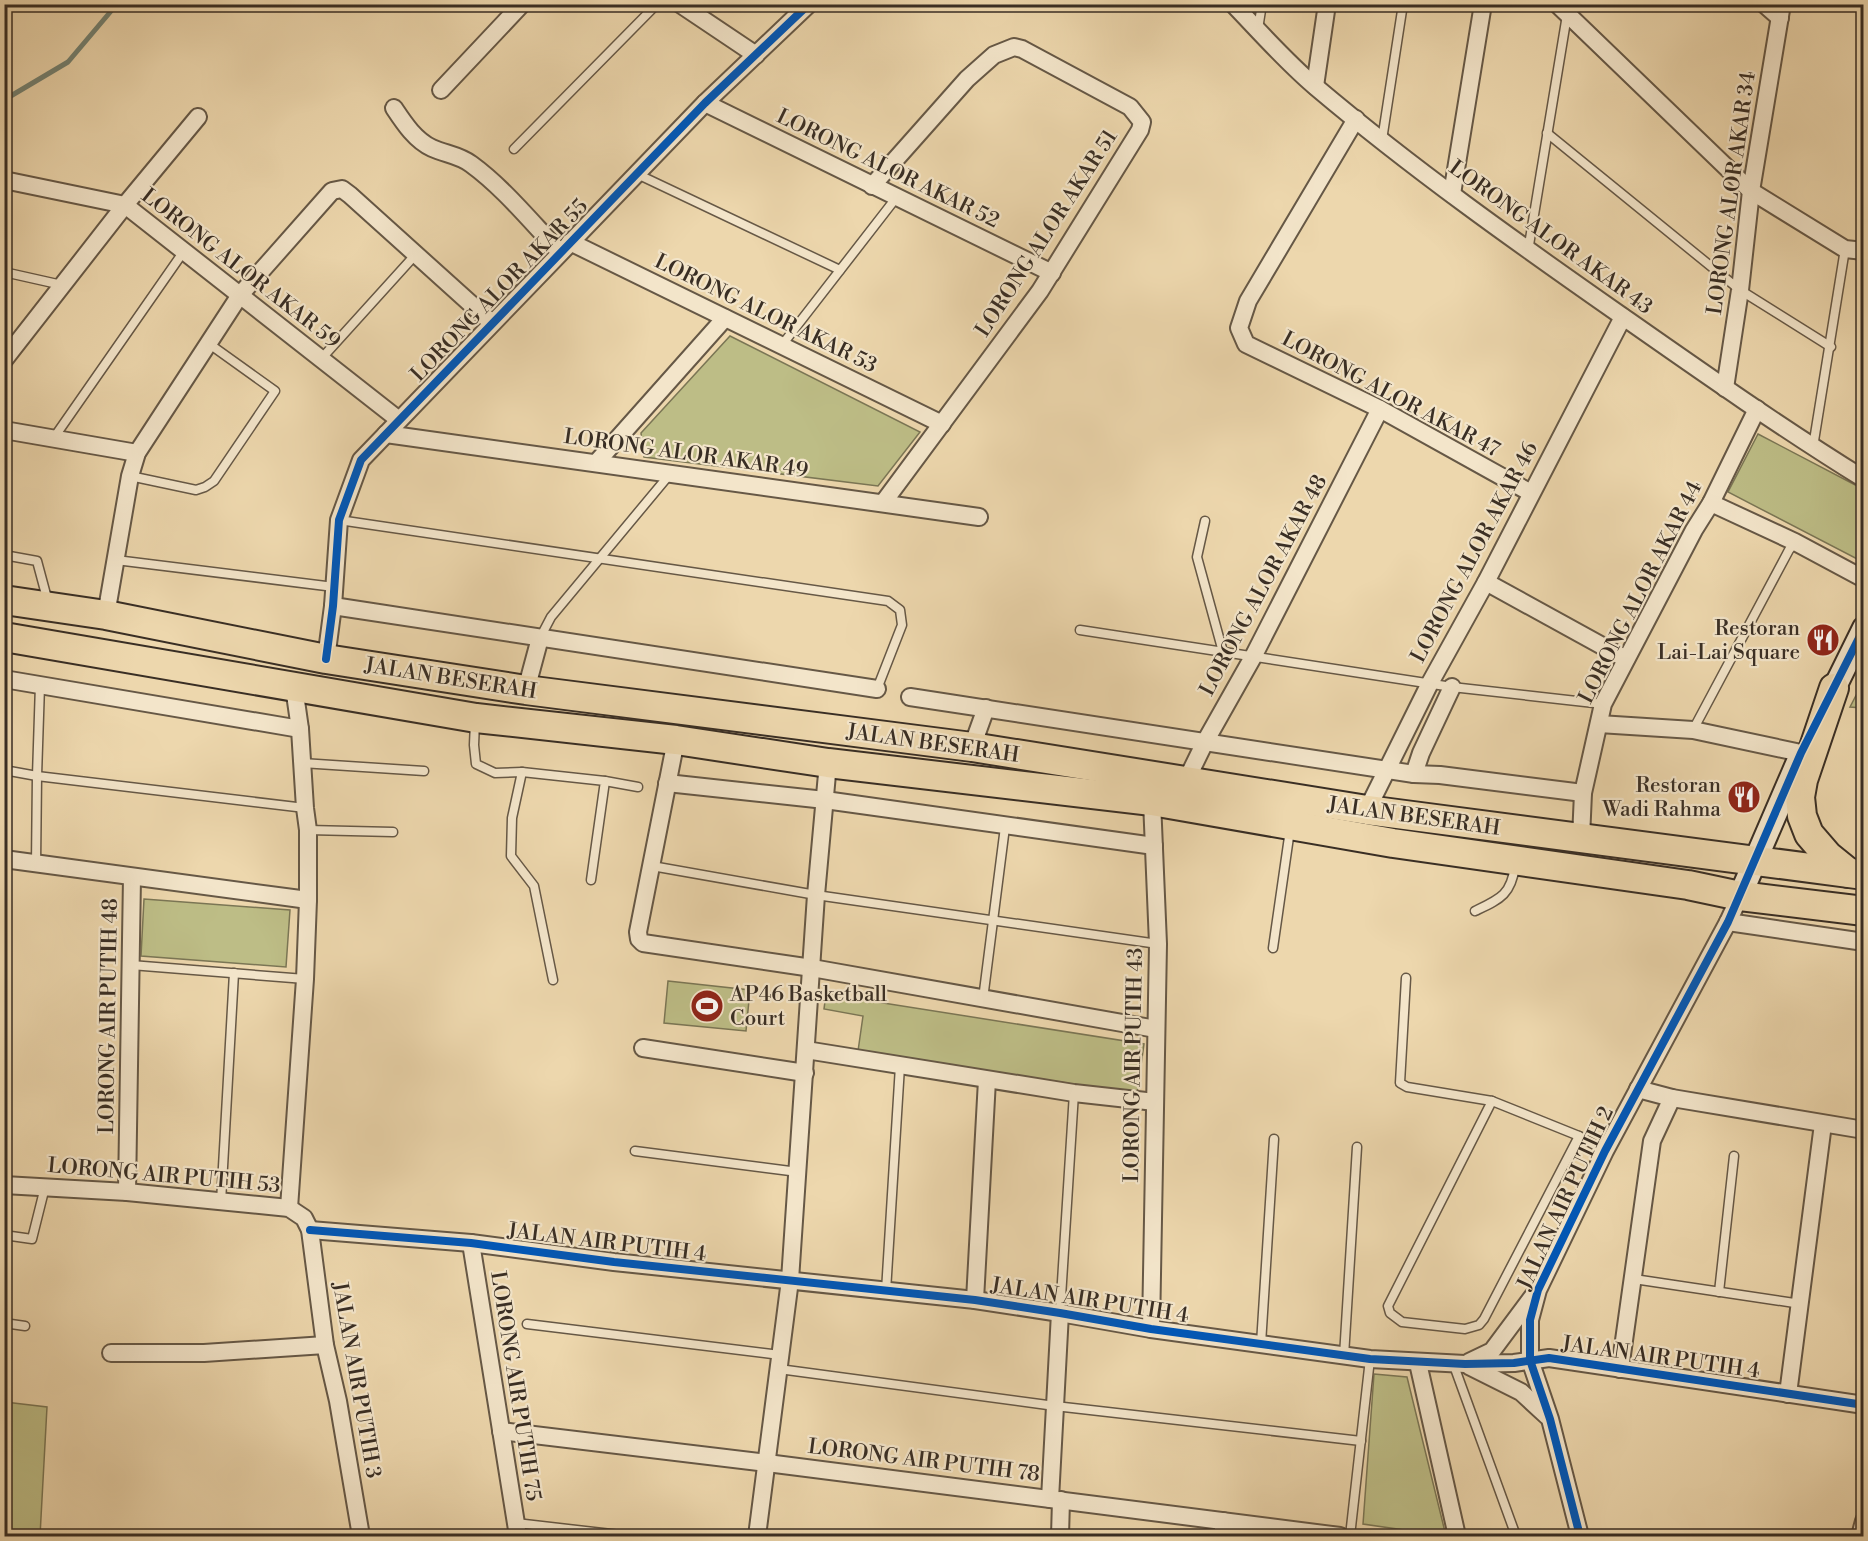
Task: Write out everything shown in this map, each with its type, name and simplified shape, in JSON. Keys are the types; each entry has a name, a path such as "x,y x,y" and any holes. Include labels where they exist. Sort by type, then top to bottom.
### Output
{"highway":[{"name":"JALAN BESERAH","path":"4,600 106,615 326,659 526,690 972,747 1367,810 1856,874"},
{"name":"JALAN BESERAH","path":"4,637 476,718 676,740 828,763 1152,801 1393,843 1688,885 1740,896 1863,911"},
{"path":"1834,688 1803,780 1800,797 1802,816 1809,834 1828,856 1856,874"}],"street":[{"path":"441,90 522,4"},
{"path":"680,4 756,55"},
{"name":"LORONG ALOR AKAR 55","path":"326,659 333,606 339,520 362,460 705,103 809,4"},
{"name":"LORONG ALOR AKAR 43","path":"1233,4 1315,86 1452,194 1528,251 1725,388 1863,479"},
{"path":"1315,86 1327,4"},
{"path":"1452,194 1483,4"},
{"path":"1764,4 1781,11"},
{"path":"1562,10 1751,191 1845,249 1863,251"},
{"name":"LORONG ALOR AKAR 34","path":"1725,388 1740,290 1751,191 1781,11"},
{"name":"LORONG ALOR AKAR 51","path":"872,186 967,79 994,55 1014,47 1022,49 1130,107 1142,122 1140,130 1052,273 883,503"},
{"name":"LORONG ALOR AKAR 52","path":"705,103 1052,273"},
{"name":"LORONG ALOR AKAR 53","path":"394,108 415,136 432,148 469,162 565,247 725,318 942,424"},
{"path":"4,360 125,205 198,117"},
{"name":"LORONG ALOR AKAR 47","path":"1356,119 1248,301 1239,328 1246,344 1380,409 1531,493"},
{"name":"LORONG ALOR AKAR 59","path":"4,180 125,205 399,420"},
{"path":"106,615 130,476 137,453 240,295 332,191 342,189 350,195 492,323"},
{"name":"LORONG ALOR AKAR 46","path":"1367,810 1430,682 1486,582 1623,317"},
{"path":"596,463 725,318"},
{"name":"LORONG ALOR AKAR 48","path":"1186,781 1205,742 1253,657 1380,409"},
{"name":"LORONG ALOR AKAR 44","path":"1581,838 1583,792 1603,704 1694,530 1711,503 1757,409"},
{"path":"4,430 137,453"},
{"name":"LORONG ALOR AKAR 49","path":"386,434 980,517"},
{"path":"1711,503 1795,542 1863,579"},
{"path":"1486,582 1626,659"},
{"path":"333,606 877,690"},
{"path":"1740,896 1801,753 1863,628"},
{"path":"526,690 540,638"},
{"path":"4,679 300,729"},
{"path":"289,1208 305,979 308,900 308,830 300,729 294,687"},
{"path":"1414,774 1421,753 1452,687"},
{"path":"910,697 1414,774 1451,776 1583,792"},
{"path":"972,747 986,708"},
{"path":"1599,724 1693,730 1801,753"},
{"path":"676,740 638,932 639,939 644,943 812,968 1156,1029"},
{"path":"757,1536 790,1280 816,895 828,763"},
{"path":"667,783 825,800 1005,827 1154,846"},
{"name":"LORONG AIR PUTIH 43","path":"1151,1329 1158,944 1152,801"},
{"path":"4,860 308,900"},
{"name":"LORONG AIR PUTIH 48","path":"127,1192 132,877"},
{"name":"JALAN AIR PUTIH 2","path":"1580,1536 1550,1419 1530,1360 1530,1320 1538,1290 1605,1151 1740,896"},
{"path":"1728,922 1863,942"},
{"path":"643,1048 805,1073"},
{"path":"806,1050 1074,1093 1155,1102"},
{"path":"975,1300 987,1080"},
{"path":"1638,1089 1672,1098 1863,1130"},
{"path":"1620,1369 1652,1141 1672,1098"},
{"path":"1788,1394 1823,1125"},
{"name":"LORONG AIR PUTIH 53","path":"4,1185 127,1192 289,1208 304,1218 310,1230"},
{"name":"JALAN AIR PUTIH 4","path":"310,1230 471,1243 614,1262 975,1300 1151,1329 1370,1359 1418,1363 1514,1363 1549,1358 1863,1405"},
{"name":"JALAN AIR PUTIH 3","path":"310,1230 326,1345 361,1536"},
{"name":"LORONG AIR PUTIH 75","path":"471,1243 517,1530"},
{"path":"1459,1363 1492,1351 1538,1290"},
{"path":"1060,1313 1055,1406 1055,1500 1060,1536"},
{"path":"111,1353 204,1353 326,1345"},
{"path":"1418,1363 1457,1536"},
{"path":"1459,1363 1521,1392 1550,1419"},
{"name":"LORONG AIR PUTIH 78","path":"501,1431 767,1462 1055,1500 1223,1529 1340,1536"},
{"path":"1860,1536 1863,1521"}],"lane":[{"path":"514,149 657,4"},
{"path":"1258,30 1262,4"},
{"path":"1382,141 1403,4"},
{"path":"1528,251 1547,133 1562,10"},
{"path":"1547,133 1740,290 1831,347"},
{"path":"636,174 840,270"},
{"path":"782,345 896,198"},
{"path":"1813,448 1845,249"},
{"path":"53,439 184,251"},
{"path":"321,359 416,254"},
{"path":"4,272 63,285"},
{"path":"130,476 196,490 205,487 214,481 275,391 208,344"},
{"path":"540,638 551,616 670,474"},
{"path":"339,520 888,602 900,610 902,625 877,690"},
{"path":"1205,521 1197,557 1223,652"},
{"path":"1693,730 1795,542"},
{"path":"4,555 38,561 49,606"},
{"path":"116,560 334,587"},
{"path":"1080,630 1452,687 1603,704"},
{"path":"36,864 40,686"},
{"path":"476,718 474,746 476,764 495,772 522,772 638,787"},
{"path":"302,764 424,771"},
{"path":"4,770 37,776 305,808"},
{"path":"522,772 512,818 511,856 534,886 553,980"},
{"path":"591,880 605,781"},
{"path":"1273,948 1291,825"},
{"path":"983,999 1005,827"},
{"path":"308,830 393,832"},
{"path":"1475,911 1501,898 1512,883 1516,861"},
{"path":"652,866 816,895 1158,944"},
{"path":"131,965 305,979"},
{"path":"221,1202 234,973"},
{"path":"1406,978 1400,1083 1407,1087 1492,1101 1579,1136 1605,1151"},
{"path":"886,1291 900,1066"},
{"path":"1060,1313 1074,1093"},
{"path":"1492,1101 1388,1306 1389,1313 1402,1322 1465,1329 1479,1325 1579,1136"},
{"path":"1261,1344 1274,1139"},
{"path":"1344,1356 1357,1147"},
{"path":"635,1150 798,1172"},
{"path":"1719,1292 1734,1156"},
{"path":"4,1235 32,1239 45,1187"},
{"path":"1634,1279 1801,1304"},
{"path":"4,1323 25,1326"},
{"path":"527,1324 1055,1406 1361,1441"},
{"path":"1350,1536 1370,1359"},
{"path":"1459,1363 1516,1536"},
{"path":"517,1530 629,1536"}],"green space":[{"path":"730,336 920,432 878,486 644,457 641,433"},
{"path":"1758,434 1863,489 1863,562 1728,492"},
{"path":"1863,682 1863,708 1850,707"},
{"path":"144,899 290,910 286,967 141,956"},
{"name":"AP46 Basketball Court","path":"668,981 750,990 746,1031 664,1023"},
{"path":"826,994 1144,1044 1137,1094 858,1051 863,1016 824,1009"},
{"path":"1374,1374 1407,1377 1446,1536 1363,1524"},
{"path":"5,1402 47,1407 40,1536 5,1536"}],"waterway":[{"path":"4,100 68,62 117,4"}],"cycle path":[{"path":"326,659 333,606 339,520 361,460 705,103 809,4"},
{"path":"1580,1536 1550,1419 1530,1360 1530,1320 1538,1290 1605,1151 1728,922 1801,753 1864,628"},
{"path":"310,1230 471,1243 614,1262 975,1300 1151,1329 1370,1359 1465,1364 1514,1363 1549,1358 1864,1405"}],"place":[{"name":"Restoran Lai-Lai Square","path":"1823,640"},
{"name":"Restoran Wadi Rahma","path":"1744,797"},
{"name":"AP46 Basketball Court","path":"707,1006"}]}
